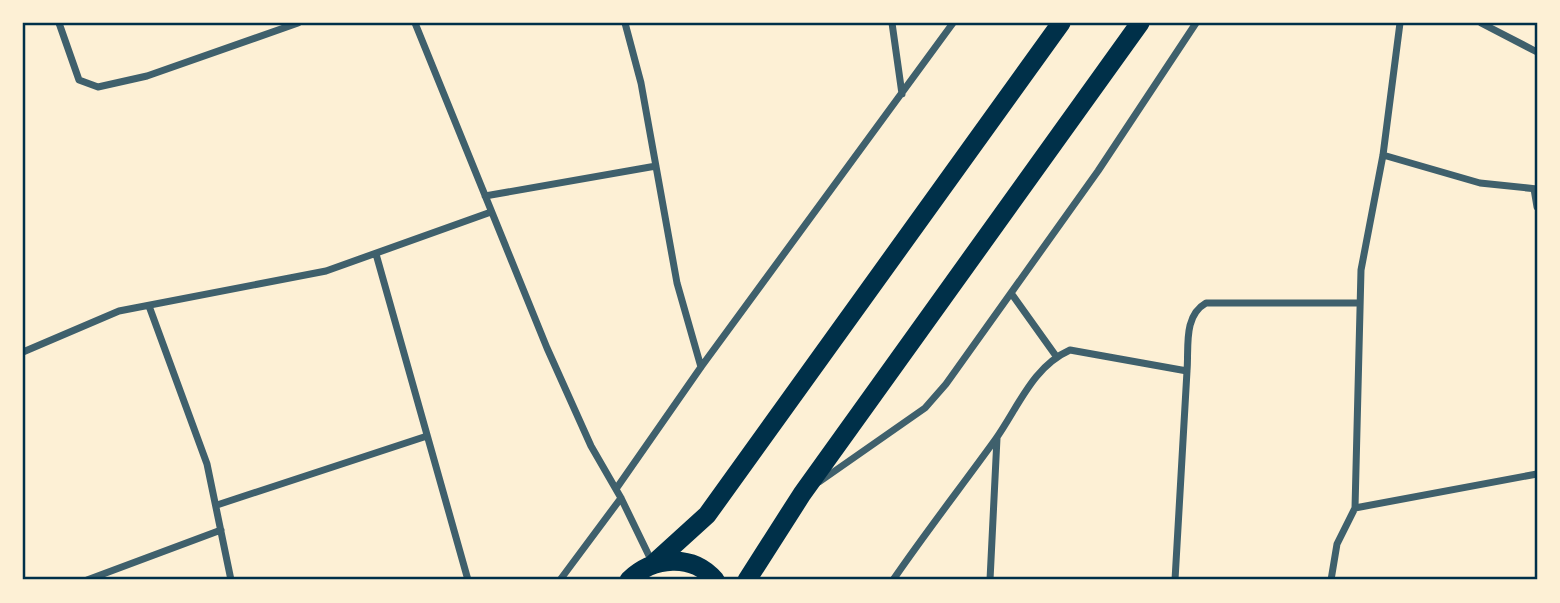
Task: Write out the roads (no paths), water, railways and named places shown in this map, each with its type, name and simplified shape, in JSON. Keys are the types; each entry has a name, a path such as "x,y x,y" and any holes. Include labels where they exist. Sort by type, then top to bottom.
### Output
{"highway":[{"path":"629,580 653,564 707,515 1061,23"},
{"path":"747,580 802,494 1140,23"},
{"path":"653,564 674,560 694,564 715,580"}],"street":[{"path":"59,23 79,80 98,87 147,76 298,23"},
{"path":"415,23 491,212 591,446 621,498 653,564"},
{"path":"625,23 656,166 677,283 701,367"},
{"path":"892,23 902,94"},
{"path":"616,489 701,367 953,23"},
{"path":"802,494 925,408 1098,171 1196,23"},
{"path":"1331,580 1337,544 1355,508 1358,303 1361,270 1383,155 1400,23"},
{"path":"1481,23 1537,52"},
{"path":"1383,155 1480,183 1535,189 1537,207"},
{"path":"485,195 656,166"},
{"path":"23,352 119,311 326,271 491,212"},
{"path":"376,254 468,580"},
{"path":"1011,293 1056,356"},
{"path":"1175,580 1191,318 1196,309 1206,303 1358,303"},
{"path":"149,306 207,464 231,580"},
{"path":"893,580 997,437 1029,384 1056,356 1070,350 1187,371"},
{"path":"217,505 427,436"},
{"path":"990,580 997,437"},
{"path":"1355,508 1537,474"},
{"path":"560,580 621,498"},
{"path":"87,580 221,530"}]}
